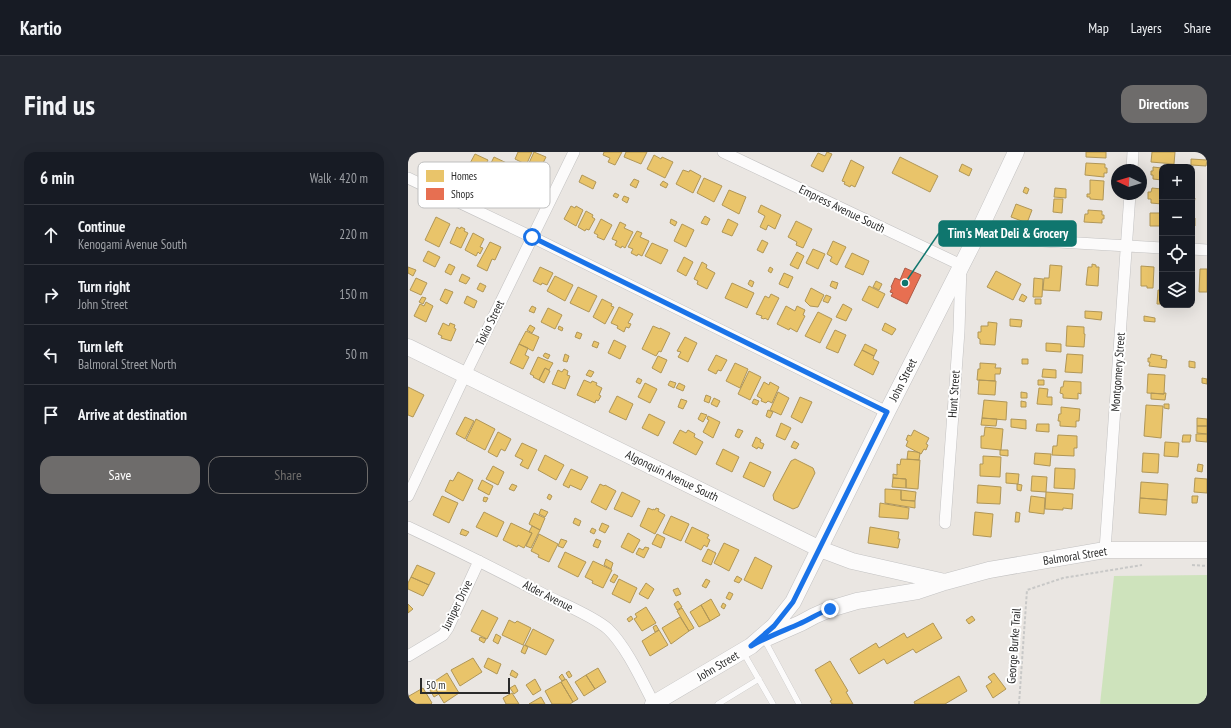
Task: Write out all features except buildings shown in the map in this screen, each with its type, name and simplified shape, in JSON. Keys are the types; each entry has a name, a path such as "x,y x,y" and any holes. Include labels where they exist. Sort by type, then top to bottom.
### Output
{"main road":[{"name":"John Street","path":"654,704 752,646 774,626 793,602 976,237 1016,152"},
{"name":"Algonquin Avenue South","path":"408,347 820,549 852,561 945,582"},
{"name":"Balmoral Street","path":"752,646 830,609 857,601 918,591 989,570 1105,550 1207,550"}],"street":[{"name":"Tokio Street","path":"550,201 574,152"},
{"name":"Empress Avenue South","path":"723,152 961,265"},
{"path":"1132,164 1133,152"},
{"path":"408,178 418,183"},
{"name":"Montgomery Street","path":"1105,550 1130,200"},
{"path":"471,208 887,412"},
{"name":"Tokio Street","path":"408,496 546,208"},
{"path":"976,237 1159,248"},
{"path":"1195,250 1207,250"},
{"name":"Hunt Street","path":"945,523 959,331 961,265"},
{"name":"Alder Avenue","path":"408,527 582,614 607,629 616,638 630,659 654,704"},
{"name":"Juniper Drive","path":"408,656 443,635 448,628 478,561"}],"lane":[{"path":"752,646 759,679 773,704"},
{"path":"752,646 799,704"},
{"path":"718,704 759,679"}],"path":[{"name":"George Burke Trail","path":"1019,704 1027,590 1064,578 1144,565"},
{"path":"1186,565 1207,566"}],"green space":[{"path":"1207,575 1207,704 1100,704 1114,576"}],"place":[{"name":"Tim's Meat Deli & Grocery","path":"905,283"}],"route":[{"path":"532,237 887,412 793,602 774,626 751,646 763,639 830,609"}]}
